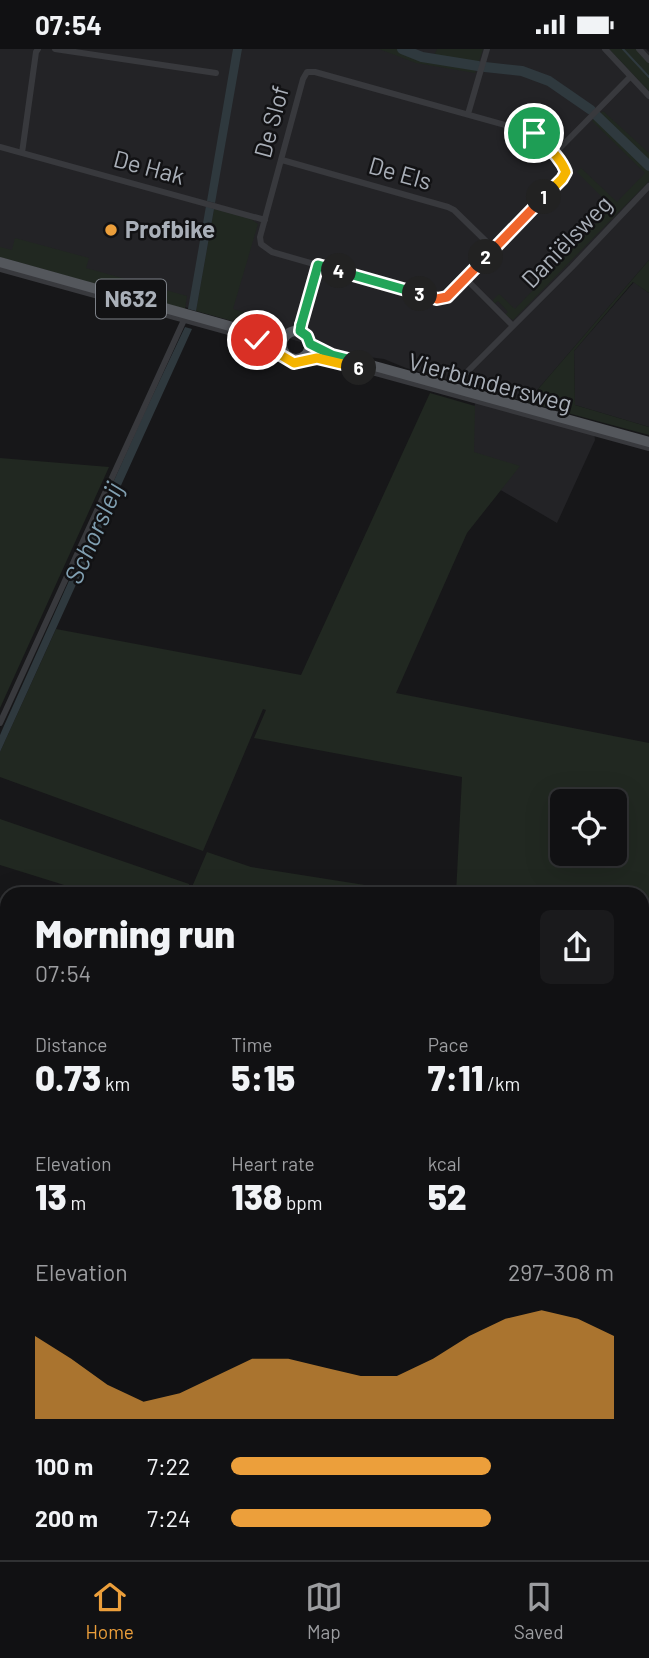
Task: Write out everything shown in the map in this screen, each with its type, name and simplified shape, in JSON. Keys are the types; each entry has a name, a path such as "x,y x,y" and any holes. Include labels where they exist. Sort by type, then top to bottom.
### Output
{"main road":[{"name":"Vierbundersweg","path":"0,262 36,275 284,340"},
{"path":"284,340 292,331 300,331"},
{"name":"N632","path":"284,340 285,353 292,358 301,358 309,348 307,336 300,331"},
{"name":"Vierbundersweg","path":"309,348 359,365 649,442"}],"street":[{"path":"22,153 38,49"},
{"path":"55,49 216,73"},
{"path":"468,114 487,49"},
{"path":"605,49 649,96"},
{"path":"639,49 649,60"},
{"name":"De Slof","path":"307,72 468,114 534,133 555,153 566,172 447,297 437,299 266,249 261,244 260,237 307,72"},
{"path":"555,153 630,77"},
{"name":"De Hak","path":"0,147 265,220"},
{"name":"De Els","path":"282,160 448,207 494,249"},
{"name":"Daniëlsweg","path":"462,377 649,186"},
{"path":"300,331 318,265"},
{"name":"Vierbundersweg","path":"0,269 36,275 257,340 294,363 317,358 359,365"},
{"path":"465,278 512,325"},
{"path":"0,723 184,320"},
{"name":"Vierbundersweg","path":"574,424 649,448"}],"shaded area":[{"path":"0,49 646,49 649,52 649,260 527,402 406,368 384,359 337,353 0,251"},
{"path":"379,49 398,49 433,58 437,49 483,49 475,73 416,63"},
{"path":"609,49 637,49 649,62 649,91"},
{"path":"603,111 649,153 649,181 513,320 505,315 508,312 498,301 494,304 493,300 499,294 515,309 612,207 577,172 581,168 617,202 645,173 592,121"},
{"path":"214,209 251,219 258,224 233,309 276,322 273,332 196,311"},
{"path":"15,238 89,258 86,268 187,296 185,309 0,257 0,247 12,250"},
{"path":"649,260 649,293 633,282 574,351 575,405 649,427 649,435 527,402"},
{"path":"634,282 649,293 649,427 575,405 574,351"},
{"path":"430,393 475,406 474,452 520,466 467,533 396,693 649,743 649,887 456,887 462,777 254,738 266,710 263,709 203,851 0,777 0,752 56,629 301,675"},
{"path":"477,399 594,432 595,440 557,523 499,489 471,454 464,433"},
{"path":"0,458 109,467 0,708"},
{"path":"0,819 189,885 71,887 0,865"},
{"path":"207,852 251,867 376,887 192,887"}],"water":[{"path":"233,49 242,49 215,203 207,201"},
{"path":"206,206 214,209 196,311 188,309"},
{"name":"Schorsleij","path":"185,327 192,329 0,752 0,735 3,728"}],"waterway":[{"path":"402,49 422,57 478,66"},
{"path":"623,49 649,77"},
{"path":"485,67 522,71 549,81 591,110"},
{"path":"597,116 649,166"}],"place":[{"name":"Profbike","path":"111,230"}],"route":[{"path":"257,340 294,363 317,358 358,368 360,362 332,355 310,344 307,336 300,331 318,265 437,299 447,297 566,172 555,153 534,133"}]}
